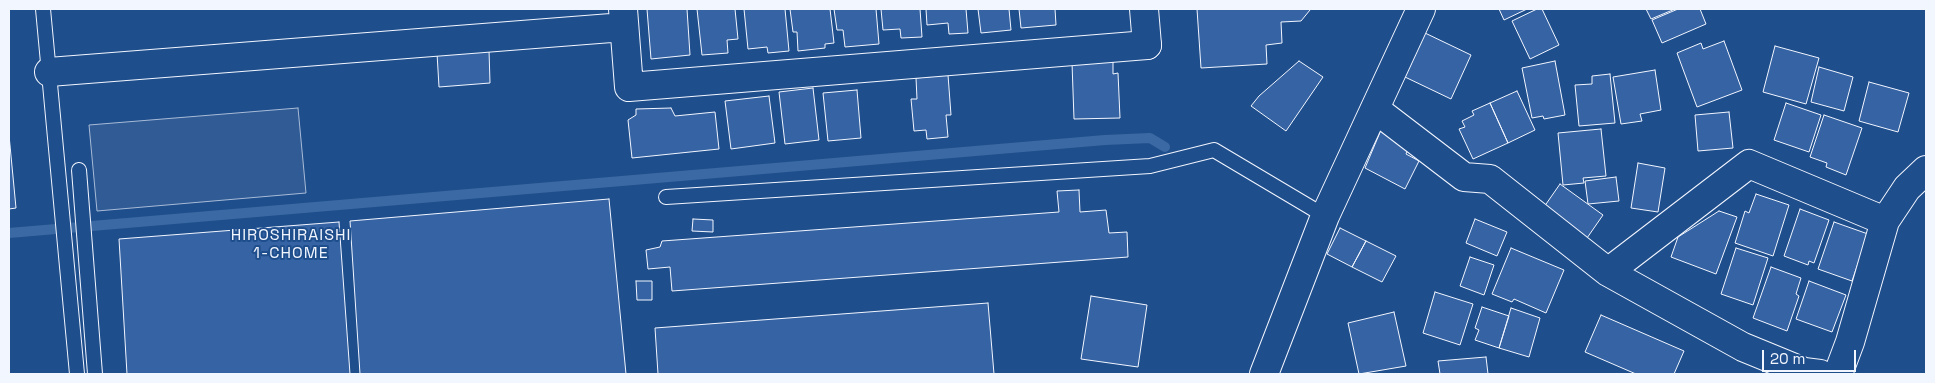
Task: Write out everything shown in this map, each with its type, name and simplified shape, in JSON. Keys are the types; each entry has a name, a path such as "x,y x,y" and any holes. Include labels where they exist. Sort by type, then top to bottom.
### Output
{"street":[{"path":"49,72 624,18 629,87 1147,45 1144,9"},
{"path":"1264,374 1325,216 1421,9"},
{"path":"1375,109 1464,177 1490,180 1608,272 1743,347 1773,367 1820,374"},
{"path":"1608,272 1749,164 1885,221"},
{"path":"1838,374 1850,342 1885,221 1907,188 1926,170"}],"lane":[{"path":"43,9 76,374"},
{"path":"666,197 1150,166 1214,150 1325,216"},
{"path":"79,170 95,374"}],"shaded area":[{"path":"298,108 306,193 97,211 89,125"}],"building":[{"path":"647,9 687,9 690,55 651,59"},
{"path":"697,9 735,9 738,39 727,40 728,53 702,55"},
{"path":"744,9 785,9 789,51 768,53 767,47 748,49"},
{"path":"790,9 830,9 834,43 825,44 825,48 798,51 797,32 793,32"},
{"path":"834,9 876,9 879,44 845,47 843,30 837,30"},
{"path":"881,9 920,9 922,37 901,38 900,29 883,30"},
{"path":"926,9 966,9 968,33 949,34 948,23 927,25"},
{"path":"978,9 1009,9 1011,30 981,33"},
{"path":"1019,9 1055,9 1056,25 1021,28"},
{"path":"1197,9 1310,10 1301,21 1281,22 1282,43 1266,45 1267,64 1201,68"},
{"path":"1499,9 1527,9 1504,20"},
{"path":"1537,9 1542,9 1559,45 1530,59 1512,21"},
{"path":"1646,9 1675,9 1651,19"},
{"path":"1678,9 1700,9 1706,24 1662,43 1652,20"},
{"path":"1425,33 1471,55 1451,99 1405,77"},
{"path":"1724,41 1742,90 1697,107 1677,53 1701,43 1703,49"},
{"path":"1775,46 1819,58 1806,104 1763,92"},
{"path":"489,50 490,83 439,87 437,53"},
{"path":"1113,61 1113,74 1118,73 1120,118 1074,119 1072,63"},
{"path":"1299,61 1323,77 1286,131 1251,106 1259,96"},
{"path":"1555,61 1565,115 1544,119 1543,116 1532,118 1522,68"},
{"path":"1819,67 1853,77 1844,111 1811,102"},
{"path":"1655,70 1661,110 1640,114 1642,121 1621,124 1613,77"},
{"path":"1610,74 1615,123 1579,126 1575,85 1592,84 1592,76"},
{"path":"948,75 951,115 946,115 948,137 927,139 926,130 914,131 911,99 917,99 916,78"},
{"path":"1869,82 1909,93 1898,132 1859,121"},
{"path":"813,88 819,140 785,144 779,92"},
{"path":"857,90 861,138 828,141 823,93"},
{"path":"1517,91 1535,130 1508,143 1490,103"},
{"path":"769,96 775,143 731,149 725,101"},
{"path":"1490,103 1508,143 1473,159 1459,129 1465,127 1462,121 1474,115 1472,111"},
{"path":"1786,103 1821,115 1809,152 1774,140"},
{"path":"671,108 675,116 715,112 719,149 632,158 628,120 636,115 636,109"},
{"path":"1729,112 1733,148 1698,151 1695,115"},
{"path":"1824,115 1862,128 1846,175 1826,167 1827,163 1810,157"},
{"path":"1601,129 1606,176 1583,178 1584,183 1563,185 1558,133"},
{"path":"1381,130 1410,145 1406,154 1419,161 1405,189 1365,168"},
{"path":"9,135 16,208 9,209"},
{"path":"1638,163 1665,168 1658,212 1631,208"},
{"path":"1616,177 1619,201 1588,204 1585,181"},
{"path":"1560,184 1603,215 1587,238 1544,207"},
{"path":"1079,190 1080,212 1106,210 1109,233 1127,232 1128,257 672,291 670,267 648,269 646,250 660,247 662,241 1059,212 1057,191"},
{"path":"1756,194 1789,205 1773,256 1735,243 1745,211 1749,213"},
{"path":"609,199 626,374 360,374 350,221"},
{"path":"1800,209 1829,220 1814,263 1809,261 1808,265 1784,256"},
{"path":"1719,211 1737,217 1716,274 1671,257 1678,237"},
{"path":"693,219 713,220 713,232 692,231"},
{"path":"1475,219 1507,232 1497,256 1466,243"},
{"path":"339,222 350,374 127,374 119,239"},
{"path":"1834,222 1868,234 1852,281 1818,269"},
{"path":"1340,228 1366,241 1352,267 1327,254"},
{"path":"1366,241 1396,256 1382,282 1352,267"},
{"path":"1511,248 1564,270 1546,313 1514,299 1512,302 1492,294"},
{"path":"1736,248 1768,258 1753,305 1721,294"},
{"path":"1470,257 1494,265 1484,295 1460,286"},
{"path":"1771,267 1801,278 1796,294 1799,296 1787,331 1753,318"},
{"path":"636,281 652,281 652,300 637,300"},
{"path":"1809,281 1846,295 1832,332 1796,319"},
{"path":"1435,292 1473,304 1460,345 1423,333"},
{"path":"1091,296 1147,305 1138,367 1081,359"},
{"path":"988,303 994,374 658,374 655,328"},
{"path":"1482,307 1509,316 1499,348 1475,340 1479,330 1475,328"},
{"path":"1511,308 1540,318 1529,357 1499,348"},
{"path":"1394,312 1406,366 1359,374 1348,323"},
{"path":"1601,315 1684,351 1674,374 1636,374 1585,352"},
{"path":"1486,357 1488,374 1440,374 1438,361"}],"waterway":[{"path":"9,233 1105,140 1150,138 1165,147"}],"district":[{"name":"HIROSHIRAISHI 1-CHOME","path":"291,245"}]}
